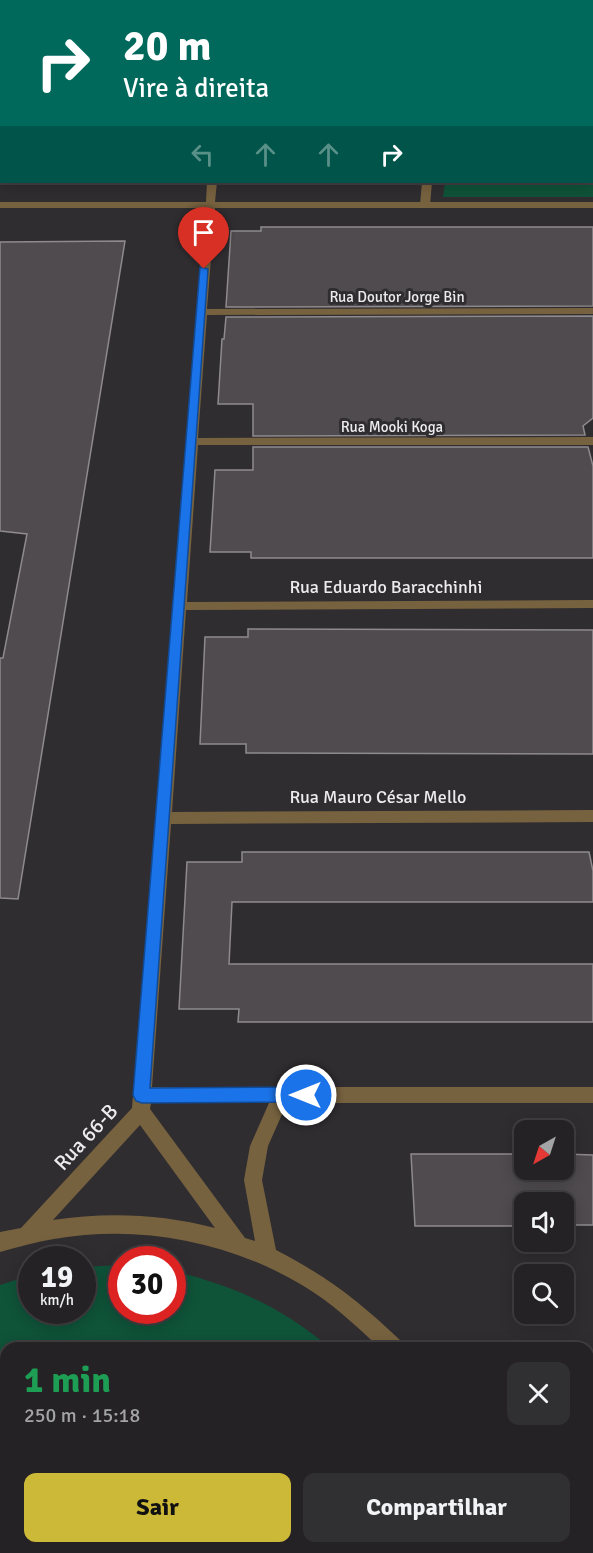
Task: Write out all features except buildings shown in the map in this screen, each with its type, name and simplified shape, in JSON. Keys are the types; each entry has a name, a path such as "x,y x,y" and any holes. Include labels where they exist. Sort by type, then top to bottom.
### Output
{"street":[{"path":"212,183 208,205 141,1103 282,1095 593,1095"},
{"path":"425,205 427,183"},
{"path":"0,205 593,205"},
{"name":"Rua Doutor Jorge Bin","path":"201,312 593,311"},
{"name":"Rua Mooki Koga","path":"191,442 593,441"},
{"name":"Rua Eduardo Baracchinhi","path":"178,606 593,604"},
{"name":"Rua Mauro César Mello","path":"163,818 593,816"},
{"path":"267,1255 253,1180 259,1146 282,1095"},
{"name":"Rua 66-B","path":"28,1233 141,1103 237,1242"},
{"path":"0,1242 28,1233 80,1224 132,1223 185,1228 237,1242 286,1264 333,1292 377,1329 389,1342"}],"green space":[{"path":"445,183 593,183 593,197 443,197"},
{"path":"96,1266 108,1266 108,1324 186,1324 186,1274 219,1284 257,1300 294,1321 323,1342 0,1342 0,1285 18,1279 18,1324 96,1324"}],"route":[{"path":"204,269 142,1095 306,1095"}]}
